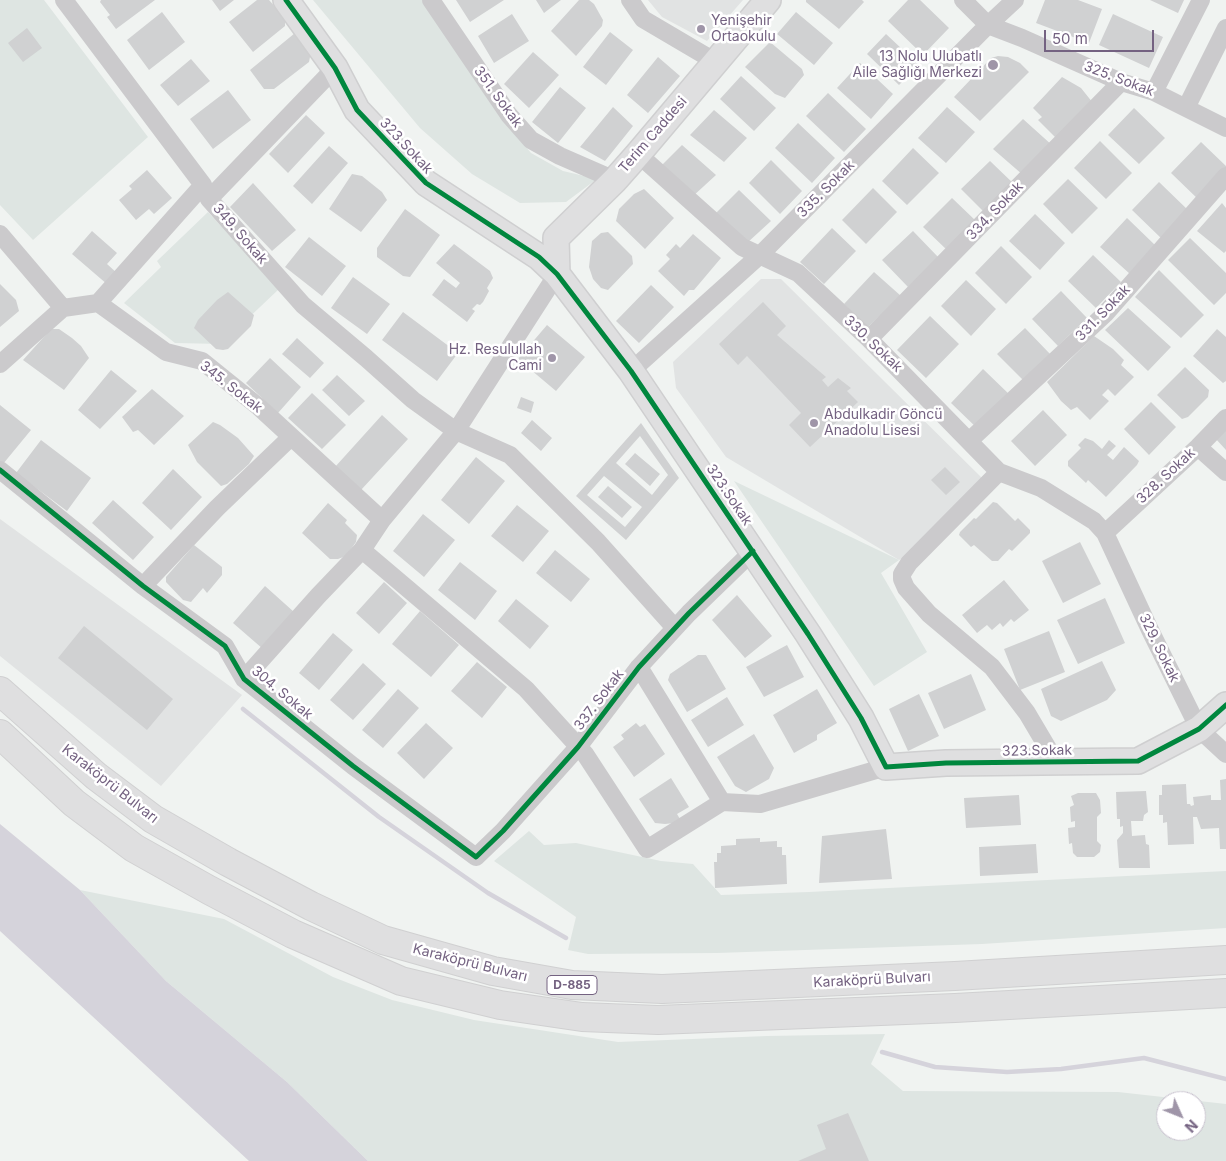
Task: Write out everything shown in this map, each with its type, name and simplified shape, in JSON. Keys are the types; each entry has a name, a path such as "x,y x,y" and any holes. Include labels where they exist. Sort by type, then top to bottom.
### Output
{"highway":[{"name":"Karaköprü Bulvarı","path":"0,691 103,782 153,820 310,906 383,940 492,971 572,985 662,989 964,976 1226,960"},
{"name":"D-885","path":"0,734 74,803 134,848 209,890 293,934 401,982 500,1005 582,1016 658,1020 955,1008 1224,994"}],"street":[{"name":"349. Sokak","path":"65,0 206,192 303,305 412,400 456,431 510,456 598,542 675,628"},
{"name":"323.Sokak","path":"286,0 335,68 357,110 426,183 539,258 557,274 631,371 808,634 861,718 886,767 946,763 1138,761 1199,728 1226,705"},
{"name":"351. Sokak","path":"431,0 509,115 531,140 560,156 615,180"},
{"path":"630,0 643,19 716,62"},
{"name":"Terim Caddesi","path":"557,274 556,238 615,180 768,0"},
{"name":"325. Sokak","path":"962,0 988,25 1121,82 1154,92 1226,128"},
{"name":"335. Sokak","path":"631,371 760,255 1015,0"},
{"path":"1154,92 1201,0"},
{"path":"1186,108 1226,28"},
{"path":"0,364 63,308 98,303 206,192 335,68"},
{"name":"334. Sokak","path":"870,339 1121,82"},
{"name":"330. Sokak","path":"638,154 742,247 798,273 870,339 999,472 1041,488 1094,521 1105,533"},
{"name":"331. Sokak","path":"969,441 1105,314 1226,176"},
{"path":"0,234 63,308"},
{"path":"244,679 362,550 382,520 456,431 557,274"},
{"name":"345. Sokak","path":"98,303 166,352 202,361 259,407 382,520"},
{"name":"328. Sokak","path":"1105,533 1198,447 1226,418"},
{"path":"143,586 217,508 291,437"},
{"path":"1198,447 1226,472"},
{"name":"304. Sokak","path":"0,470 143,586 225,646 244,679 353,766 466,850"},
{"path":"999,472 909,563 902,574 902,578 906,588 929,614 992,667 1027,713 1056,762"},
{"name":"329. Sokak","path":"1105,533 1150,630 1199,728 1226,754"},
{"path":"362,550 526,689 600,774 648,849 722,802 760,804 886,767"},
{"name":"337. Sokak","path":"466,850 476,857 503,831 578,747 639,667 752,551"},
{"path":"639,667 722,802"}],"shaded area":[{"path":"0,0 44,0 148,137 33,240 0,205"},
{"path":"313,0 422,0 507,124 531,153 563,171 597,179 566,202 520,203 472,174 420,128"},
{"name":"Yenişehir Ortaokulu","path":"648,0 743,0 707,41 662,17"},
{"path":"208,212 279,289 221,344 175,343 124,303 161,267 157,261"},
{"name":"Abdulkadir Göncü Anadolu Lisesi","path":"761,279 781,279 983,479 911,555 899,560 726,457 676,388 673,362"},
{"path":"734,481 899,560 881,573 927,652 874,686"},
{"path":"0,519 242,695 161,786 0,656"},
{"path":"0,824 80,890 166,981 287,1082 368,1161 249,1161 0,931"},
{"path":"529,831 544,845 576,843 661,861 693,864 721,895 1226,871 1226,928 982,944 717,953 588,954 568,950 576,917 494,861"},
{"path":"80,890 224,919 333,977 392,1000 474,1020 618,1042 767,1036 885,1034 871,1064 903,1091 1118,1092 1156,1096 1156,1141 1206,1141 1206,1102 1226,1104 1226,1161 368,1161 287,1082 166,981"}],"building":[{"path":"101,0 155,0 116,29 107,17 110,15 100,2"},
{"path":"212,0 234,0 220,11"},
{"path":"257,0 269,0 285,18 285,26 253,52 229,22"},
{"path":"456,0 504,0 470,22"},
{"path":"536,0 561,0 544,13"},
{"path":"579,0 589,0 594,4 603,20 602,26 576,56 551,31"},
{"path":"806,0 862,0 864,2 839,29 806,2"},
{"path":"908,0 920,0 949,28 923,55 888,21"},
{"path":"1045,0 1078,0 1102,9 1089,43 1036,23"},
{"path":"1150,0 1184,0 1178,13"},
{"path":"162,12 185,42 149,70 127,40"},
{"path":"796,12 833,43 814,65 777,34"},
{"path":"512,14 529,41 494,63 478,36"},
{"path":"1113,14 1163,37 1149,68 1099,45"},
{"path":"27,28 42,48 23,62 8,43"},
{"path":"610,32 633,50 606,85 583,67"},
{"path":"295,33 311,52 309,62 274,89 264,89 250,70"},
{"path":"886,34 919,65 899,85 867,54"},
{"path":"770,42 802,69 804,75 785,98 775,94 745,67"},
{"path":"533,52 559,75 529,108 504,84"},
{"path":"998,56 1008,57 1020,63 1029,72 980,121 954,97 991,58"},
{"path":"658,57 680,76 648,113 627,95"},
{"path":"191,59 210,81 178,106 160,85"},
{"path":"860,63 893,94 871,119 837,88"},
{"path":"741,76 776,108 754,131 720,99"},
{"path":"1062,77 1081,88 1093,103 1058,140 1038,120 1042,117 1033,108"},
{"path":"560,87 586,108 558,143 532,122"},
{"path":"228,90 251,120 213,149 190,119"},
{"path":"828,93 866,129 844,152 806,116"},
{"path":"613,107 633,126 605,161 580,147"},
{"path":"947,107 975,132 946,163 918,138"},
{"path":"1134,108 1165,138 1139,164 1108,135"},
{"path":"714,110 747,138 724,162 690,135"},
{"path":"306,115 325,133 288,173 269,154"},
{"path":"1023,119 1053,146 1023,175 993,149"},
{"path":"798,123 835,158 812,183 775,148"},
{"path":"1100,141 1132,173 1106,199 1074,168"},
{"path":"1201,142 1226,166 1226,174 1200,201 1171,173"},
{"path":"682,145 716,175 692,197 660,167"},
{"path":"329,146 348,163 312,204 293,186"},
{"path":"913,148 939,173 907,205 882,181"},
{"path":"771,160 802,191 780,214 749,183"},
{"path":"990,161 1015,185 986,214 961,189"},
{"path":"147,170 172,198 154,214 149,209 136,220 119,200 132,189 129,186"},
{"path":"352,174 362,176 382,192 387,200 361,232 329,209"},
{"path":"1068,179 1098,208 1072,234 1043,204"},
{"path":"1159,182 1189,211 1162,239 1132,210"},
{"path":"253,183 296,230 272,251 230,207"},
{"path":"873,188 897,212 866,244 842,220"},
{"path":"644,189 674,218 645,249 616,221 619,209 634,194"},
{"path":"739,190 771,221 747,243 715,214"},
{"path":"952,198 976,221 947,250 923,227"},
{"path":"1222,203 1226,208 1226,251 1224,253 1197,231"},
{"path":"405,209 440,235 410,277 403,276 377,257 377,248"},
{"path":"1035,214 1065,243 1040,270 1009,241"},
{"path":"1127,218 1156,246 1130,274 1100,247"},
{"path":"832,228 856,251 824,284 800,262"},
{"path":"92,231 117,253 107,264 118,274 108,285 72,254"},
{"path":"913,231 939,258 908,287 882,260"},
{"path":"608,232 632,256 633,264 608,290 601,288 593,279 589,267 592,241 601,233"},
{"path":"693,234 721,258 694,290 689,290 684,296 658,271 670,259 666,255 676,244 680,248"},
{"path":"309,237 346,266 322,296 285,267"},
{"path":"1190,238 1226,273 1226,293 1214,305 1168,260"},
{"path":"454,244 490,271 493,278 487,288 489,291 483,302 480,305 477,304 472,309 475,311 467,322 432,295 444,279 456,288 460,283 436,263"},
{"path":"1001,246 1032,277 1006,304 975,273"},
{"path":"1093,255 1121,282 1096,308 1068,281"},
{"path":"1159,270 1204,315 1181,338 1135,297"},
{"path":"874,272 901,296 868,327 844,304"},
{"path":"353,277 390,304 367,334 331,308"},
{"path":"966,280 996,309 971,336 941,306"},
{"path":"0,284 16,300 19,311 0,327"},
{"path":"651,285 674,307 639,343 616,321"},
{"path":"1061,291 1087,318 1058,346 1032,319"},
{"path":"228,292 254,315 251,326 228,349 216,349 194,328 198,320 217,300"},
{"path":"763,302 786,326 777,335 826,377 822,380 828,387 838,378 851,388 847,391 858,402 810,447 789,425 801,413 747,356 738,365 719,344"},
{"path":"1128,308 1171,347 1148,371 1105,330"},
{"path":"403,312 458,353 437,381 382,340"},
{"path":"930,316 959,344 926,378 897,350"},
{"name":"Hz. Resulullah Cami","path":"547,325 585,357 556,391 518,359"},
{"path":"1025,328 1051,355 1024,381 997,354"},
{"path":"51,329 59,329 72,338 81,346 89,358 64,390 23,360"},
{"path":"1217,329 1226,337 1226,381 1223,383 1193,356"},
{"path":"1094,336 1113,349 1124,360 1121,365 1134,377 1115,396 1108,389 1102,395 1109,401 1090,420 1077,407 1071,410 1061,401 1047,382"},
{"path":"297,338 324,363 310,378 282,354"},
{"path":"270,358 301,387 278,413 246,383"},
{"path":"1185,367 1209,390 1208,397 1188,417 1182,419 1157,395"},
{"path":"983,369 1011,396 979,430 951,403"},
{"path":"111,370 137,391 100,429 78,410"},
{"path":"337,375 365,401 349,416 322,390"},
{"path":"152,389 184,416 154,445 138,430 133,432 122,417"},
{"path":"312,393 346,425 322,449 288,418"},
{"path":"521,397 534,402 531,413 517,408"},
{"path":"1151,402 1176,427 1149,455 1124,429"},
{"path":"0,405 31,430 3,464 0,462"},
{"path":"1043,410 1067,435 1035,466 1011,441"},
{"path":"382,415 408,439 361,490 335,467"},
{"path":"532,420 552,438 541,451 521,433"},
{"path":"213,422 238,438 254,456 249,464 227,484 221,486 197,462 188,445"},
{"path":"641,423 679,478 626,540 576,496","holes":["640,436 668,475 652,495 616,463","604,476 642,507 625,527 587,495"]},
{"path":"1226,426 1226,450 1215,438"},
{"path":"1085,438 1093,441 1102,449 1109,440 1116,446 1107,455 1113,460 1124,447 1139,461 1106,497 1088,480 1086,483 1068,466 1068,461 1081,448 1078,445"},
{"path":"41,440 91,478 67,511 16,473"},
{"path":"635,453 660,474 650,486 625,464"},
{"path":"476,457 505,481 469,524 441,500"},
{"path":"945,467 960,482 946,495 931,480"},
{"path":"173,469 202,497 171,530 142,503"},
{"path":"608,486 632,507 622,518 598,497"},
{"path":"113,500 154,537 133,560 92,523"},
{"path":"993,502 997,503 1015,521 1018,518 1030,530 1030,533 1012,551 1009,549 998,561 992,561 974,545 971,547 959,535 974,518 976,519"},
{"path":"328,503 347,520 345,523 357,535 356,542 346,556 338,559 330,559 302,533"},
{"path":"517,505 549,531 523,562 491,536"},
{"path":"423,514 455,540 424,577 393,551"},
{"path":"1080,542 1101,584 1063,603 1042,561"},
{"path":"194,545 222,567 222,575 207,593 203,588 191,602 183,600 166,582 166,577"},
{"path":"555,550 590,579 571,602 536,573"},
{"path":"460,562 497,591 475,620 438,590"},
{"path":"1004,580 1029,610 1014,622 1011,619 1003,627 1000,623 992,630 987,625 977,633 962,615"},
{"path":"384,582 407,603 379,634 356,613"},
{"path":"265,586 294,612 263,649 233,623"},
{"path":"737,595 772,636 745,658 712,620"},
{"path":"1105,598 1125,643 1078,664 1057,620"},
{"path":"516,599 549,626 530,649 498,621"},
{"path":"420,611 459,645 431,677 392,644"},
{"path":"84,626 173,699 147,730 58,658"},
{"path":"1049,631 1065,672 1020,690 1004,649"},
{"path":"333,633 353,650 319,690 299,673"},
{"path":"787,645 804,677 764,697 746,667"},
{"path":"698,655 706,655 726,689 687,712 668,680 670,674"},
{"path":"1102,661 1116,690 1107,700 1061,721 1051,716 1041,689"},
{"path":"477,662 507,687 482,718 451,691"},
{"path":"363,663 386,684 353,720 330,700"},
{"path":"971,674 986,710 944,729 928,693"},
{"path":"398,689 419,708 383,748 362,730"},
{"path":"817,689 837,723 817,735 817,740 794,753 773,715"},
{"path":"919,694 939,736 908,751 889,709"},
{"path":"727,697 744,725 708,747 691,720"},
{"path":"426,723 453,748 424,779 397,753"},
{"path":"636,723 640,727 645,724 665,754 634,777 613,747 624,739 621,735"},
{"path":"754,734 774,768 769,779 746,792 735,786 717,757"},
{"path":"671,778 689,807 677,814 680,819 674,823 655,823 639,799"},
{"path":"1226,779 1226,849 1220,849 1219,828 1201,829 1197,817 1193,817 1194,844 1168,845 1167,822 1163,823 1163,815 1159,815 1159,795 1162,795 1162,785 1186,784 1187,804 1191,806 1194,805 1193,797 1211,795 1211,800 1221,800 1220,780"},
{"path":"1146,791 1148,812 1144,815 1143,821 1131,821 1132,836 1145,835 1146,844 1149,845 1150,868 1119,868 1117,840 1123,833 1123,826 1120,827 1120,819 1117,819 1116,792"},
{"path":"1078,793 1096,793 1100,800 1101,813 1097,817 1097,841 1101,845 1100,852 1094,857 1077,857 1073,853 1072,843 1069,844 1068,828 1075,827 1075,821 1071,822 1070,807 1074,805 1071,796"},
{"path":"1019,795 1021,825 966,828 964,798"},
{"path":"886,829 892,879 819,883 822,836"},
{"path":"760,838 760,842 777,841 777,847 782,847 782,855 786,855 787,884 715,888 714,862 717,862 717,853 721,853 721,846 736,845 736,839"},
{"path":"1036,844 1038,873 980,876 979,847"},
{"path":"848,1113 869,1161 798,1161 826,1149 817,1125"}],"waterway":[{"path":"243,709 379,817 488,893 566,938"},
{"path":"882,1052 935,1067 1007,1072 1061,1069 1144,1058 1226,1079"}],"cycle path":[{"path":"286,0 335,68 357,110 426,183 539,257 557,274 631,371 808,634 861,718 886,767 946,763 1138,761 1199,729 1226,705"},
{"path":"0,470 143,586 225,646 244,679 353,766 476,857 503,831 578,747 639,667 689,613 753,551"}],"place":[{"name":"Yenişehir Ortaokulu","path":"701,29"},
{"name":"13 Nolu Ulubatlı Aile Sağlığı Merkezi","path":"993,65"},
{"name":"Hz. Resulullah Cami","path":"552,358"},
{"name":"Abdulkadir Göncü Anadolu Lisesi","path":"814,423"}]}
